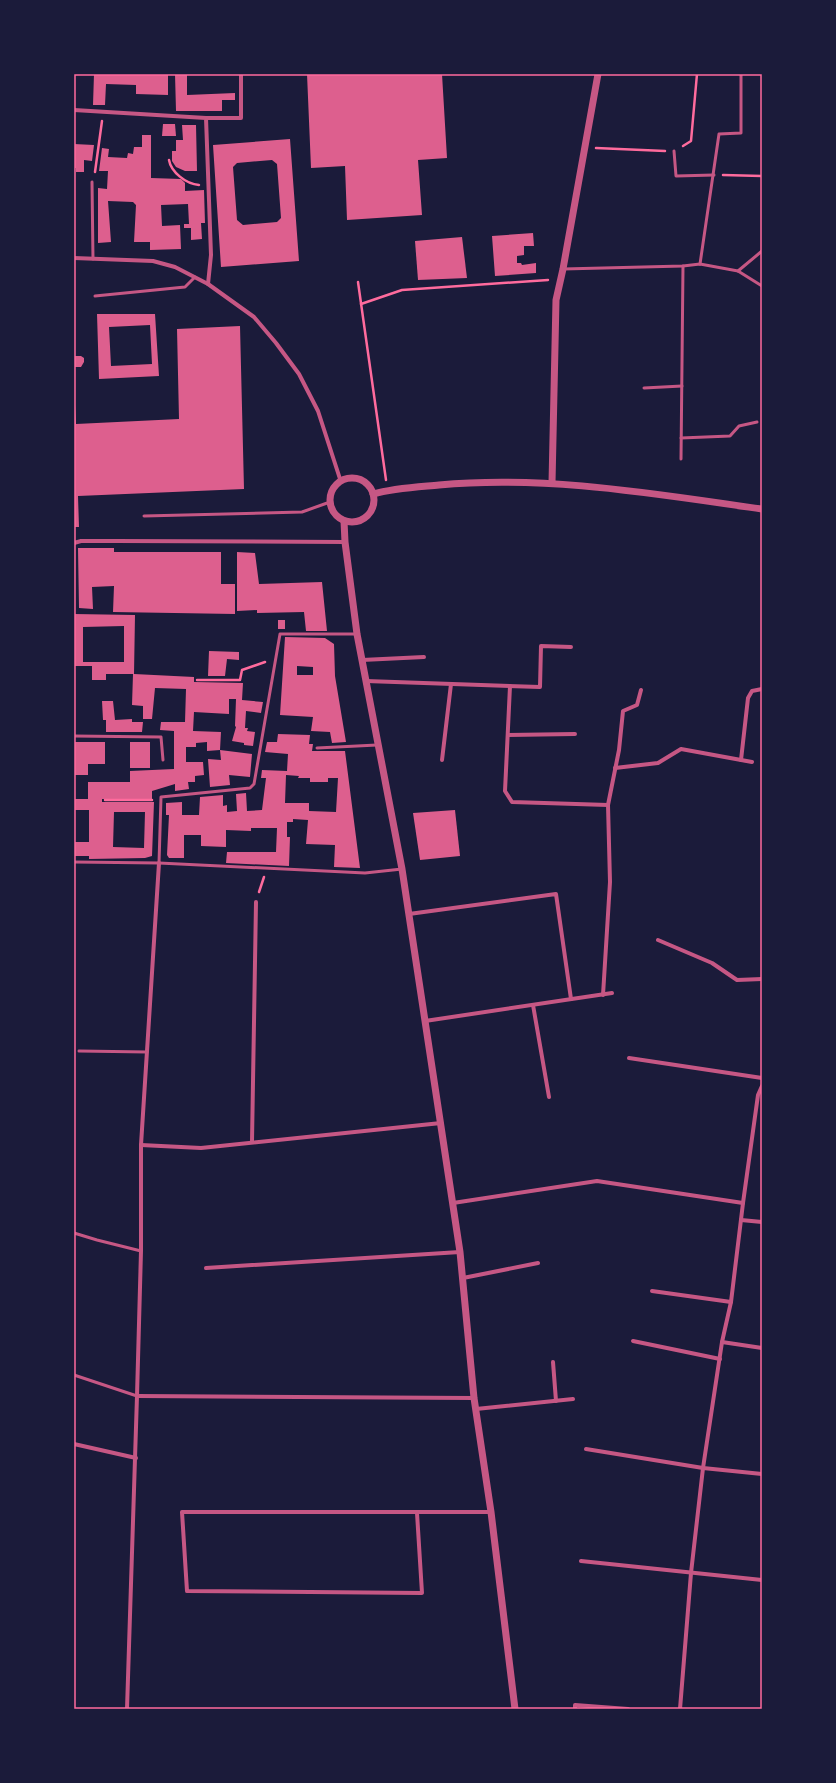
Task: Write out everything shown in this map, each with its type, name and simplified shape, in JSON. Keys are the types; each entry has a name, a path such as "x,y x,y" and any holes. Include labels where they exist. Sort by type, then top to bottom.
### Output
{"street":[{"path":"74,110 103,113 206,118 241,118 241,74"},
{"path":"552,483 556,300 586,148 598,74"},
{"path":"206,118 211,255 208,284"},
{"path":"74,258 153,260 175,267 208,284 254,317 299,374 318,411 341,482"},
{"path":"356,479 369,487 373,494 372,508 364,518 358,522 344,521 337,517 332,510 330,502 331,494 334,487 341,482 356,479"},
{"path":"373,494 387,490 469,482 552,483 598,486 762,509"},
{"path":"344,521 345,542 357,634 402,869 453,1202 463,1278 474,1398 491,1512 515,1709"},
{"path":"74,543 81,541 345,542"},
{"path":"366,681 540,687 541,646 571,647"},
{"path":"362,660 424,657"},
{"path":"442,760 451,684"},
{"path":"510,686 505,791 512,802 608,806"},
{"path":"741,760 748,698 752,691 762,689"},
{"path":"603,995 610,882 608,806 623,711 637,705 641,690"},
{"path":"508,736 575,734"},
{"path":"615,768 658,763 681,749 752,762"},
{"path":"127,1709 136,1458 141,1251 141,1145 159,863"},
{"path":"409,914 556,894 572,999"},
{"path":"252,1142 256,902"},
{"path":"658,940 712,963 737,980 762,979"},
{"path":"425,1021 612,993"},
{"path":"533,1005 549,1097"},
{"path":"629,1058 762,1078"},
{"path":"680,1709 691,1573 704,1468 722,1342 731,1302 743,1203 762,1086"},
{"path":"141,1145 201,1148 441,1122"},
{"path":"453,1202 597,1181 743,1203"},
{"path":"741,1220 762,1222"},
{"path":"206,1268 460,1252"},
{"path":"463,1278 538,1263"},
{"path":"652,1291 731,1302"},
{"path":"633,1341 720,1359"},
{"path":"722,1342 762,1348"},
{"path":"553,1362 556,1401"},
{"path":"137,1396 474,1398"},
{"path":"476,1409 573,1399"},
{"path":"74,1444 136,1458"},
{"path":"586,1449 704,1468 762,1474"},
{"path":"417,1513 422,1593 187,1591 182,1512 491,1512"},
{"path":"581,1561 762,1580"},
{"path":"575,1709 575,1705 628,1709"}],"lane":[{"path":"700,264 719,134 741,133 741,74"},
{"path":"674,151 676,176 714,175"},
{"path":"92,182 93,259"},
{"path":"738,271 762,251"},
{"path":"563,269 683,266 700,264 738,271 762,286"},
{"path":"681,459 683,266"},
{"path":"95,296 186,287 195,277"},
{"path":"644,388 682,386"},
{"path":"681,438 730,436 740,426 757,422"},
{"path":"144,516 302,512 330,502"},
{"path":"159,863 161,799 250,788 254,784 280,634 357,634"},
{"path":"74,736 161,737 162,760"},
{"path":"317,748 378,745"},
{"path":"74,862 159,863 365,873 402,869"},
{"path":"79,1051 147,1052"},
{"path":"74,1233 141,1251"},
{"path":"74,1375 137,1396"}],"path":[{"path":"586,148 674,151 691,141 697,74"},
{"path":"92,182 103,113"},
{"path":"169,160 170,168 186,181 196,185 208,185"},
{"path":"714,175 762,176"},
{"path":"361,304 402,290 560,280"},
{"path":"358,282 387,490"},
{"path":"197,680 240,680 242,670 276,659"},
{"path":"105,800 161,799"},
{"path":"256,902 266,869"}],"building":[{"path":"94,74 168,74 168,95 136,94 136,85 106,84 105,105 93,105"},
{"path":"175,74 187,74 187,95 235,93 235,100 222,100 222,111 176,111"},
{"path":"307,74 442,74 447,158 418,160 422,215 347,220 345,166 311,168"},
{"path":"163,124 175,124 176,136 162,136"},
{"path":"182,125 196,125 197,171 185,171 176,167 172,161 172,151 176,151 176,140 183,140"},
{"path":"142,135 151,135 151,178 181,179 185,183 185,191 204,190 205,223 201,223 202,239 191,240 191,228 184,228 184,224 189,224 188,204 161,205 162,226 180,225 181,249 150,250 150,242 134,242 136,205 133,202 108,201 111,242 98,243 98,188 107,189 108,171 99,171 102,148 109,149 108,157 127,158 128,153 133,154 134,147 142,147"},
{"path":"290,139 299,261 221,267 213,145","holes":["272,160 277,164 281,218 277,222 243,225 237,220 233,167 237,163"]},
{"path":"74,144 94,145 92,161 84,160 84,172 76,172 76,168 74,168"},
{"path":"533,233 534,246 524,246 524,255 517,256 517,263 521,263 522,265 536,263 536,273 495,276 492,236"},
{"path":"462,237 467,278 418,280 415,241"},
{"path":"97,314 155,314 159,376 99,379","holes":["150,325 152,364 111,366 109,327"]},
{"path":"240,326 244,489 78,496 79,527 74,527 74,405 76,424 179,419 177,329"},
{"path":"74,356 81,356 84,358 84,362 81,367 74,367"},
{"path":"78,548 114,548 114,552 221,552 221,584 235,584 235,614 113,612 114,586 92,587 93,609 79,608"},
{"path":"237,552 255,553 259,584 322,582 327,631 306,631 304,612 257,613 257,610 237,611"},
{"path":"74,614 135,615 134,674 194,677 194,682 243,683 242,700 263,702 261,713 246,711 245,728 248,728 247,731 255,732 253,746 232,741 236,727 236,699 229,699 229,714 194,712 193,731 221,732 220,750 207,751 207,742 196,743 196,747 186,747 186,762 203,762 204,775 195,776 195,782 188,782 189,789 175,791 175,784 152,791 152,799 102,799 102,802 154,802 152,856 145,858 89,859 89,856 74,856 74,842 89,842 89,810 74,810 74,799 88,799 88,782 130,782 130,771 174,769 174,731 160,730 161,722 185,722 186,689 155,688 152,719 143,719 143,706 132,705 133,674 106,674 106,680 92,680 92,666 74,666","holes":["124,626 124,662 83,662 83,627","114,812 145,812 144,848 113,847"]},
{"path":"278,620 285,620 285,629 278,629"},
{"path":"285,637 325,638 334,644 335,676 346,742 332,743 330,732 311,731 313,717 280,715","holes":["297,666 313,667 313,675 297,675"]},
{"path":"209,651 239,652 239,660 227,659 225,676 208,676"},
{"path":"102,701 113,701 115,720 132,719 132,722 143,722 142,732 106,732 106,720 103,720"},
{"path":"278,734 310,735 309,744 313,744 312,751 345,751 360,868 334,867 335,845 306,844 308,820 293,819 293,822 287,822 287,837 290,837 289,866 226,863 227,852 276,852 277,828 251,828 251,831 226,830 226,847 201,846 201,835 184,835 184,858 169,858 167,855 169,815 166,815 166,803 182,802 182,815 199,815 200,797 223,795 223,806 227,805 227,812 237,811 236,794 246,793 247,811 262,810 266,778 261,778 262,770 287,771 288,754 265,752 267,742 277,742","holes":["286,775 299,776 298,778 310,778 310,782 328,782 328,778 338,778 336,812 309,811 309,803 285,803"]},
{"path":"74,742 105,742 105,764 88,764 88,775 74,775"},
{"path":"130,742 150,742 150,768 130,768"},
{"path":"220,750 252,754 250,777 229,775 230,785 210,787 208,759 221,760"},
{"path":"455,810 460,856 420,860 413,813"}]}
